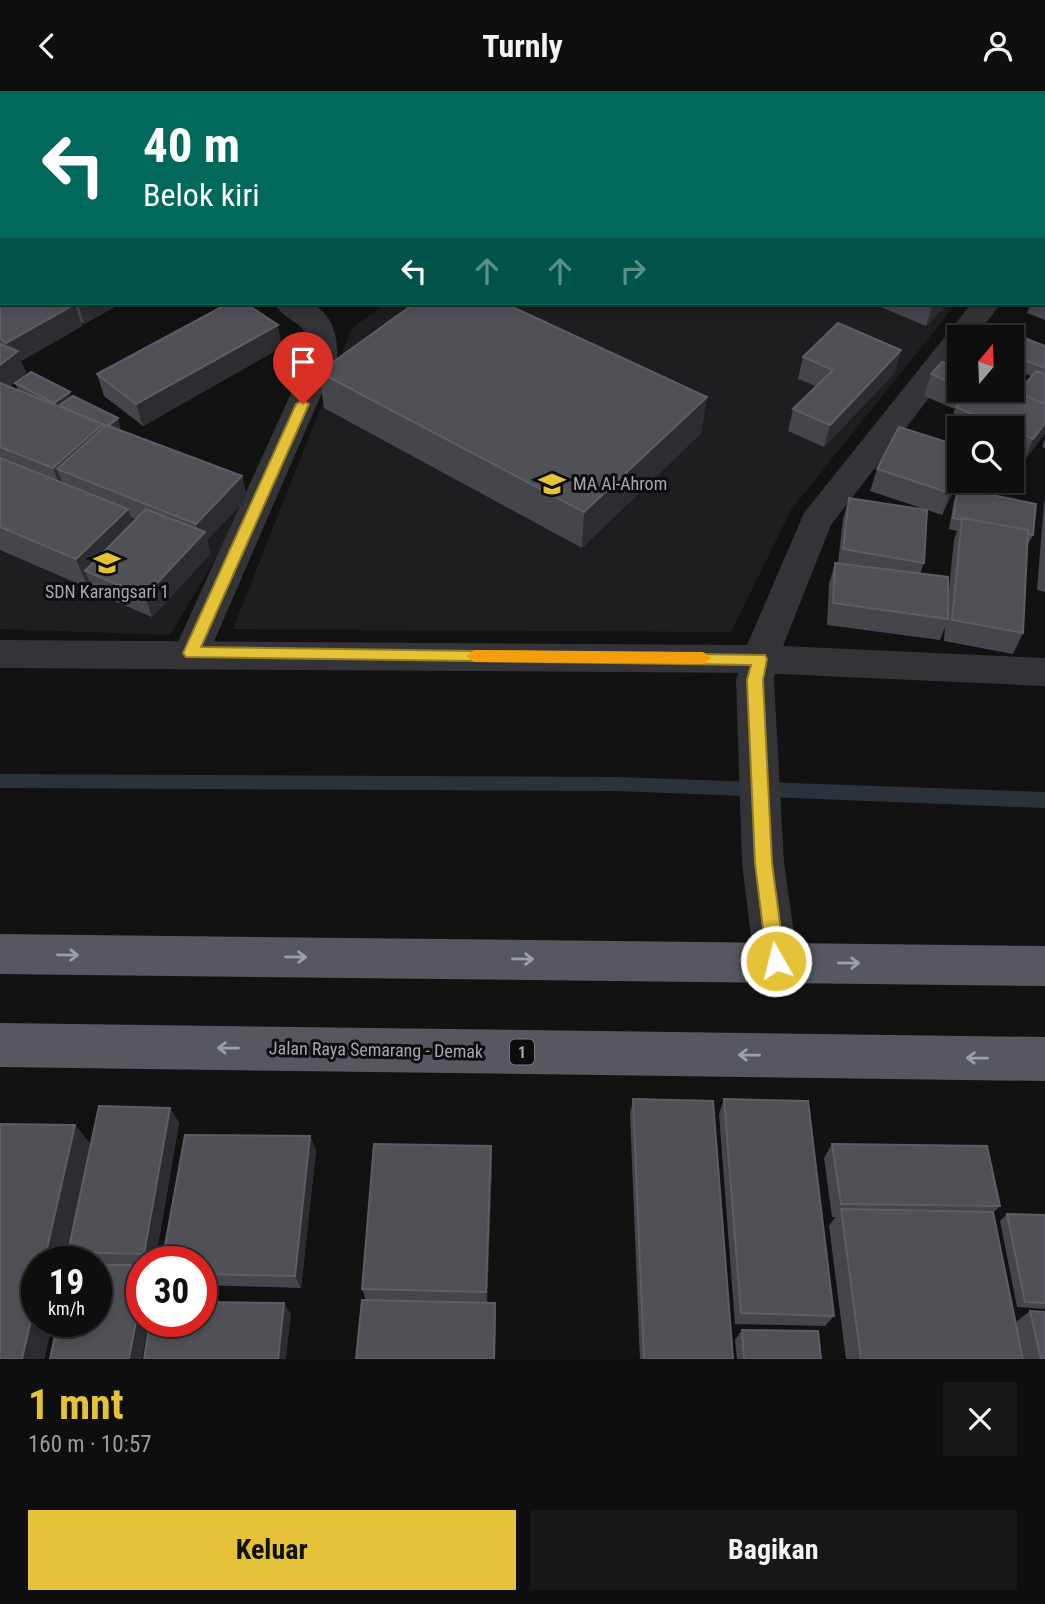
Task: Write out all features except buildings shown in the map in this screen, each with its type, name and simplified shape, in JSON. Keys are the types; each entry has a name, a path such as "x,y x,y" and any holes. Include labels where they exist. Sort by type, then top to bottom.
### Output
{"highway":[{"path":"0,954 1045,966"},
{"name":"Jalan Raya Semarang - Demak","path":"0,1045 1045,1059"}],"street":[{"path":"191,653 274,473 322,358 325,341 320,328 307,314 291,305"},
{"path":"776,961 763,863 757,670 816,521 985,305"},
{"path":"0,654 191,653 757,670 1045,672"}],"shaded area":[{"name":"MA Al-Ahrom","path":"384,305 955,305 791,510 731,632 233,629 352,328"},
{"name":"SDN Karangsari 1","path":"0,401 252,497 170,635 0,629"}],"waterway":[{"path":"0,781 617,784 1045,800"}],"slow traffic":[{"path":"474,656 703,658"}],"place":[{"name":"MA Al-Ahrom","path":"552,484"},
{"name":"SDN Karangsari 1","path":"107,563"}],"route":[{"path":"303,404 191,653 760,659 755,680 763,863 776,961"}]}
